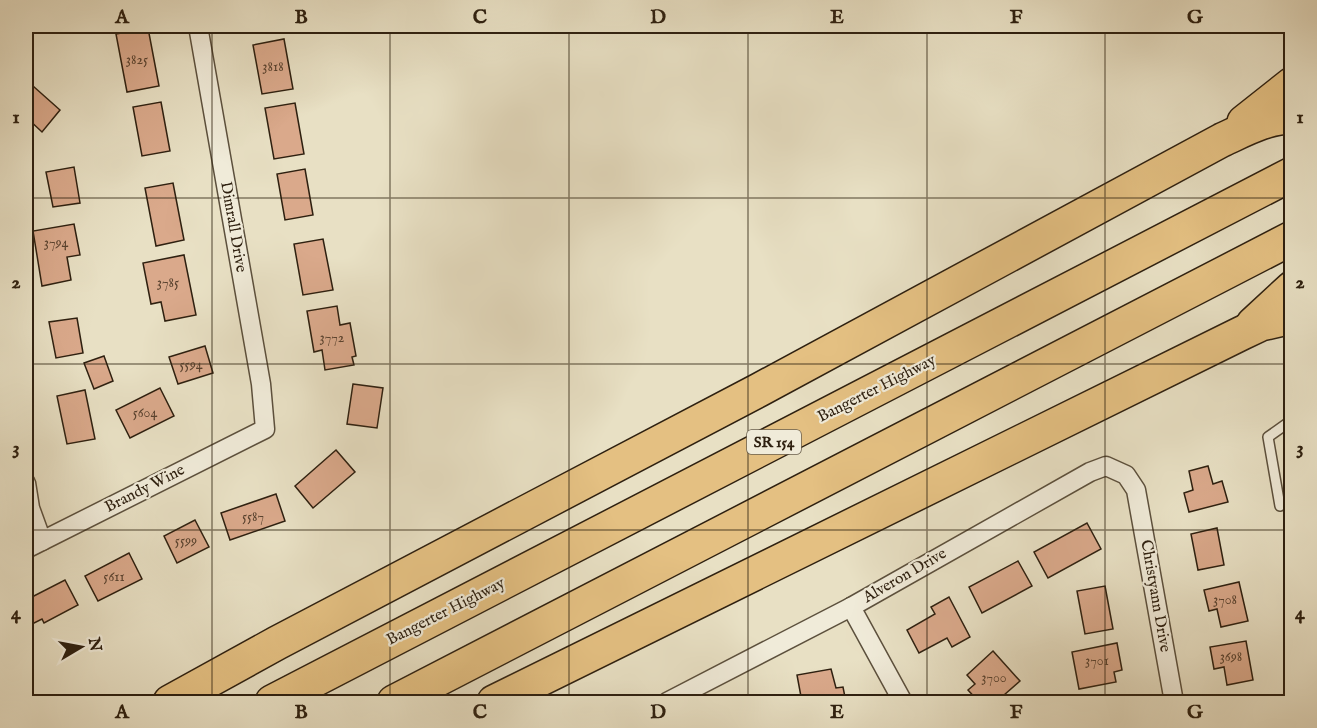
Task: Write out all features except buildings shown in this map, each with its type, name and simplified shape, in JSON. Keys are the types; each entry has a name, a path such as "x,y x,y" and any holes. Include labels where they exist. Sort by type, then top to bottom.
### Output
{"highway":[{"path":"1222,140 1292,84"},
{"path":"170,702 748,396 1222,140 1261,123 1280,117 1292,117"},
{"name":"Bangerter Highway","path":"272,702 1284,178"},
{"path":"394,702 1287,240"},
{"path":"1242,333 1292,288"},
{"path":"494,702 1242,333 1262,324 1292,317"}],"street":[{"name":"Dimrall Drive","path":"198,26 261,384 265,429"},
{"name":"Brandy Wine","path":"26,549 265,429"},
{"name":"Alveron Drive","path":"667,702 851,607 1090,472 1106,466 1126,475 1136,490"},
{"path":"26,483 30,508 42,541"},
{"name":"Christyann Drive","path":"1136,490 1174,702"},
{"path":"851,607 903,702"}],"lane":[{"path":"1280,506 1268,437 1292,420"}]}
